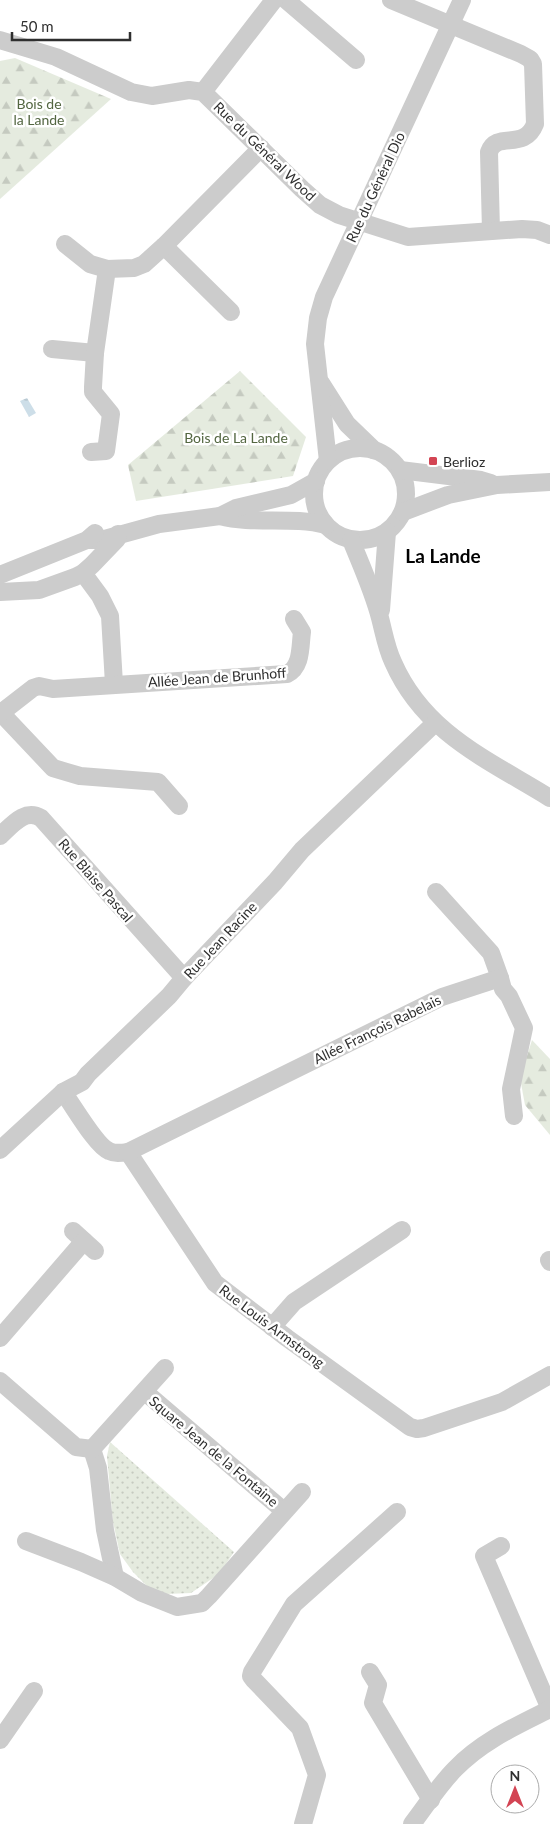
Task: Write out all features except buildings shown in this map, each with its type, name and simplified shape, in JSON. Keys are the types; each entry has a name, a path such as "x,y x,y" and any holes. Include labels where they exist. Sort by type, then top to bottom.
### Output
{"street":[{"path":"203,92 274,0"},
{"path":"286,0 356,60"},
{"path":"391,0 521,54 530,59 533,64 535,124 533,130 523,138 500,141 490,147 488,158 491,231"},
{"name":"Rue du Général Dio","path":"328,461 315,344 318,318 324,297 462,0"},
{"name":"Rue du Général Wood","path":"0,40 56,57 131,92 159,96 189,90 203,92 320,205 339,216 408,237 522,229 537,230 550,234"},
{"path":"65,244 90,264 107,269 140,266 164,246 261,148"},
{"path":"164,246 231,312"},
{"path":"91,452 106,451 112,414 94,392 95,353 107,269"},
{"path":"52,349 95,353"},
{"name":"Rue du Général Dio","path":"319,381 347,424 374,450"},
{"path":"362,448 374,450 388,458 400,470 406,484 407,498 397,524 387,532 370,540 351,540 337,534 326,525 318,512 314,496 316,481 328,461 338,454 362,448"},
{"path":"400,470 481,480 497,485"},
{"path":"87,540 101,540 159,524 220,516 236,508 291,495 316,481"},
{"path":"403,512 442,497 497,485 550,482"},
{"path":"220,516 237,521 310,521 326,525"},
{"path":"0,576 87,540 97,532 125,524 150,521 159,524"},
{"path":"380,618 387,532"},
{"path":"0,592 39,590 83,573 117,539 118,534"},
{"path":"351,540 380,618 384,640 392,662 417,704 455,740 550,798"},
{"path":"83,573 100,596 110,616 114,684"},
{"name":"Allée Jean de Brunhoff","path":"179,806 158,782 80,776 54,768 0,713 33,688 39,686 53,689 287,674 293,671 298,663 302,632 294,619"},
{"name":"Rue Jean Racine","path":"0,1150 63,1092 82,1082 169,996 275,882 302,850 435,723"},
{"name":"Rue Blaise Pascal","path":"0,836 24,816 35,814 41,818 184,978"},
{"path":"436,892 491,954 503,990 524,1028 511,1089 514,1116"},
{"name":"Allée François Rabelais","path":"128,1152 442,997 500,978"},
{"path":"63,1092 99,1143 107,1151 116,1154 128,1152"},
{"name":"Rue Louis Armstrong","path":"128,1152 215,1283 399,1420 417,1429 434,1426 502,1402 550,1375"},
{"path":"272,1327 294,1302 402,1230"},
{"path":"0,1338 84,1241"},
{"name":"Square Jean de la Fontaine","path":"92,1449 165,1368"},
{"path":"0,1381 76,1447 92,1449 98,1468 106,1530 115,1577"},
{"name":"Square Jean de la Fontaine","path":"145,1392 284,1511"},
{"name":"Square Jean de la Fontaine","path":"26,1541 81,1562 115,1577 142,1593 177,1607 202,1603 302,1492"},
{"path":"303,1824 317,1775 300,1728 254,1680 251,1676 252,1672 294,1604 398,1512"},
{"path":"412,1824 453,1770 472,1752 496,1736 550,1709 484,1556 501,1546"},
{"path":"370,1672 378,1685 373,1703 431,1800"},
{"path":"0,1740 34,1691"}],"green space":[{"name":"Bois de la Lande","path":"15,58 111,99 0,199 0,61"},
{"name":"Bois de La Lande","path":"240,371 306,437 293,476 136,501 128,465"},
{"path":"532,1040 550,1059 550,1135 525,1105 520,1078"},
{"path":"110,1442 234,1552 219,1574 191,1593 166,1594 148,1587 133,1572 120,1554 113,1522 107,1456"}],"water":[{"path":"27,398 36,413 29,417 20,401"}],"place":[{"name":"Berlioz","path":"433,461"}],"district":[{"name":"La Lande","path":"443,555"}]}
